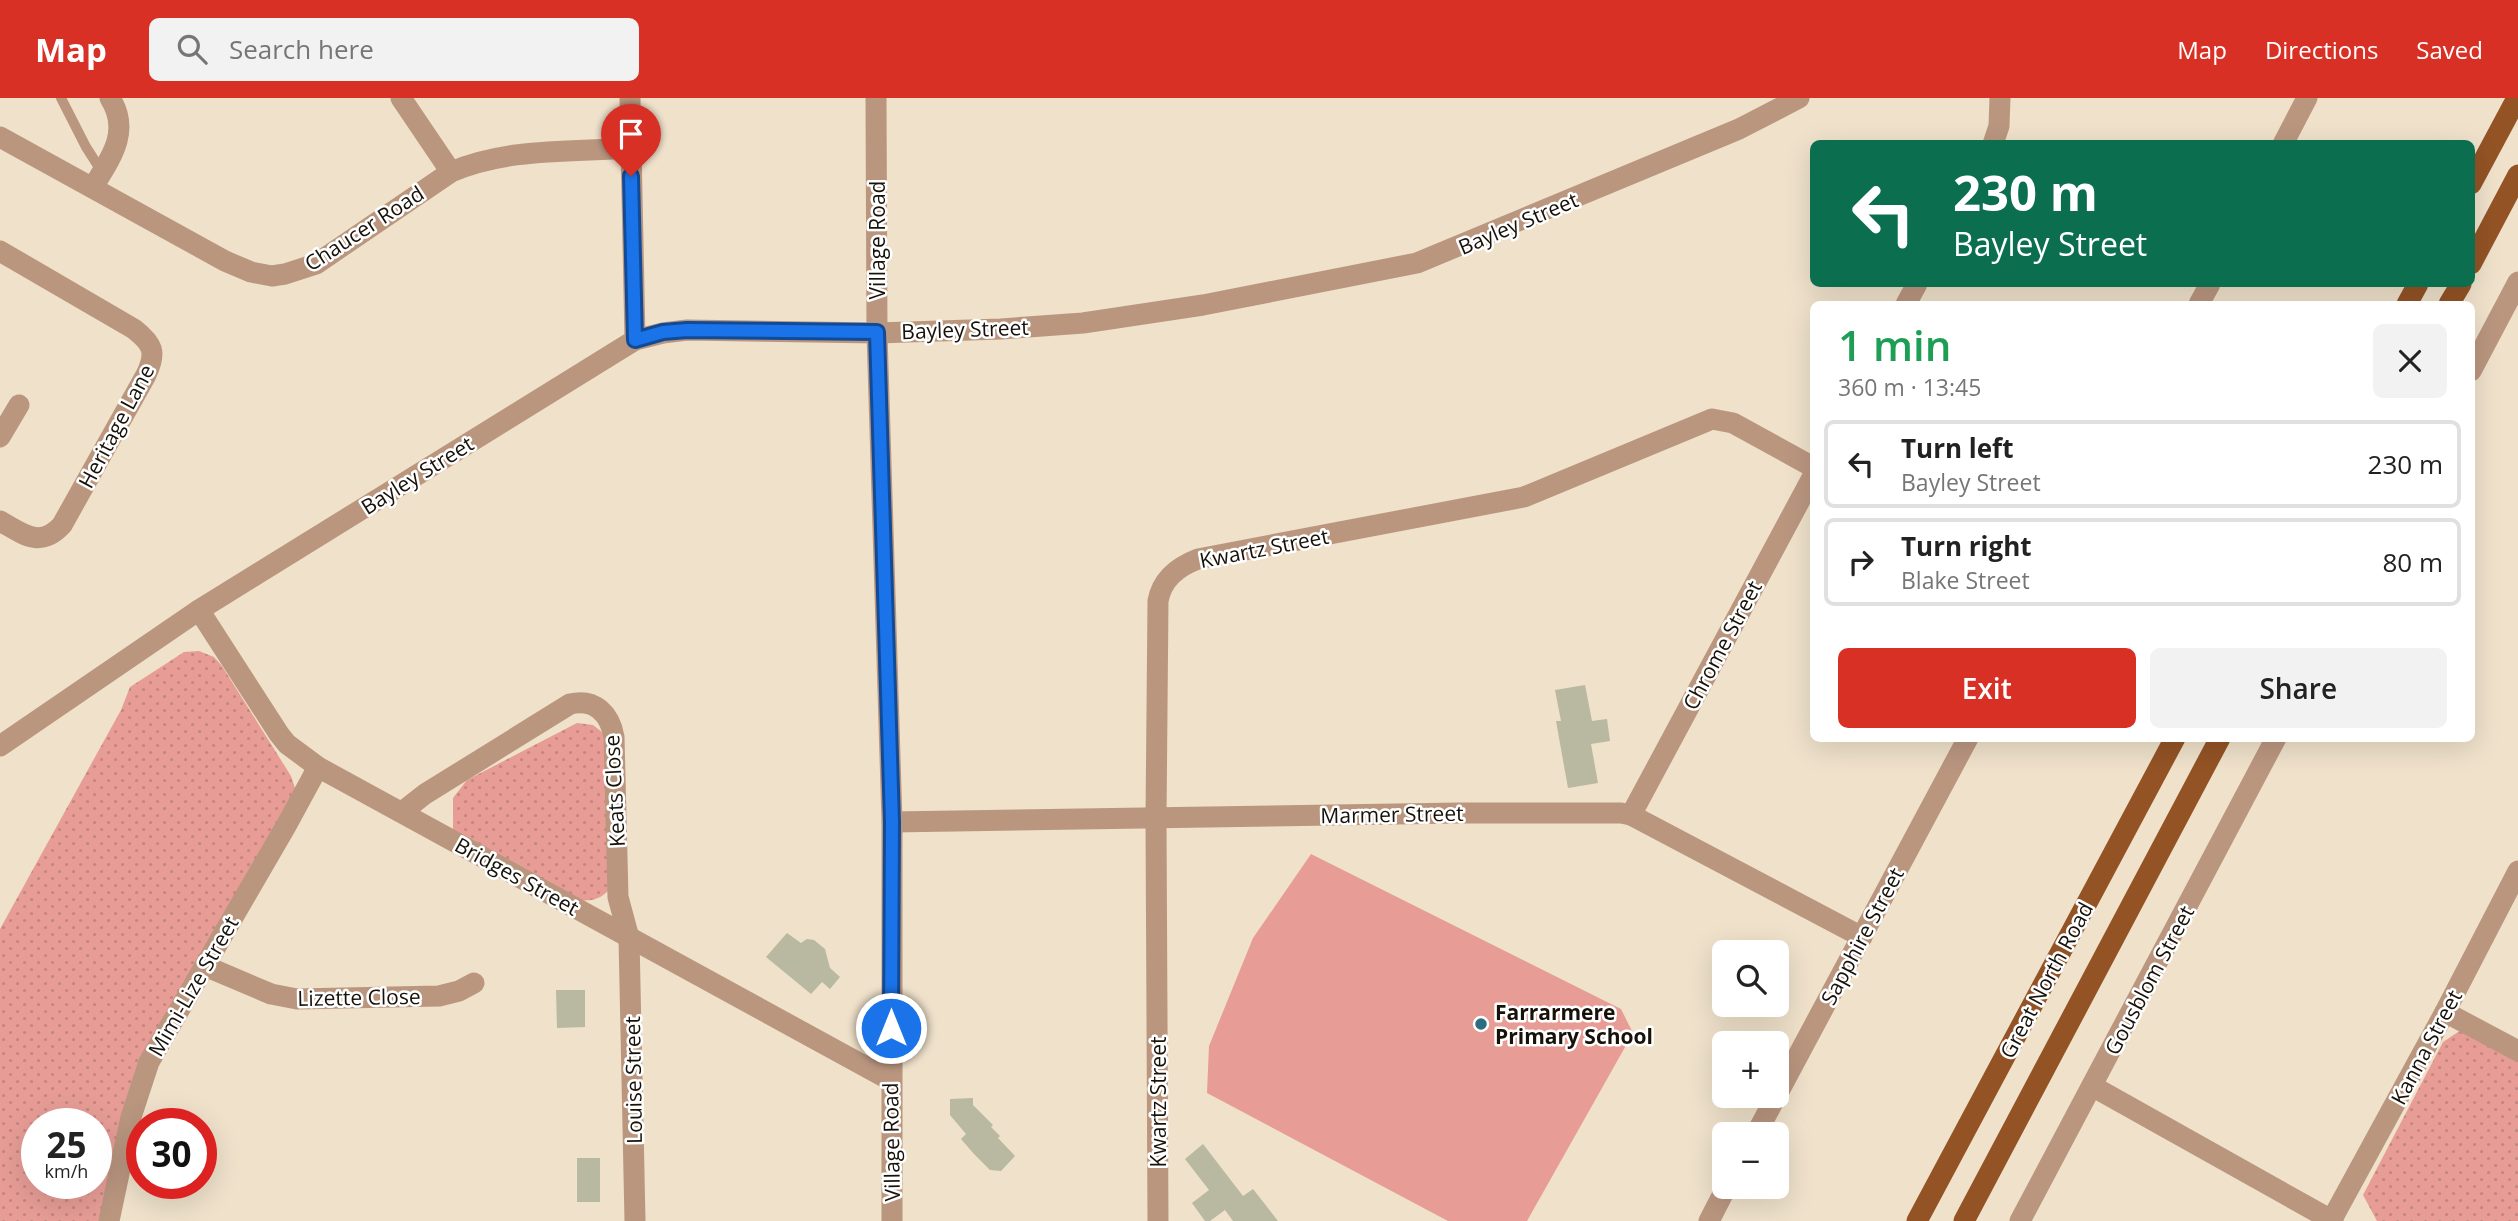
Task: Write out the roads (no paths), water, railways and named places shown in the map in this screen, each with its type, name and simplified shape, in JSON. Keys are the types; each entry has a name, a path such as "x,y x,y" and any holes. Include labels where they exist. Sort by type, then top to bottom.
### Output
{"main road":[{"path":"2475,177 2517,98"},
{"path":"2475,256 2518,175"},
{"name":"Great North Road","path":"1917,1221 2173,742"},
{"name":"Great North Road","path":"1964,1221 2218,742"}],"street":[{"path":"98,180 117,146 120,130 117,108 110,98"},
{"path":"401,98 451,172"},
{"path":"630,98 635,340"},
{"name":"Village Road","path":"876,98 877,332 892,822 892,1221"},
{"name":"Bayley Street","path":"0,746 199,611 635,340 663,332 687,330 1001,330 1083,323 1203,305 1417,263 1740,129 1799,98"},
{"path":"1994,140 1999,125 2000,98"},
{"path":"2285,140 2307,98"},
{"name":"Chaucer Road","path":"0,136 98,180 225,261 251,272 272,276 316,264 451,172 487,158 630,148"},
{"name":"Heritage Lane","path":"0,251 134,329 151,346 153,354 146,376 62,525 45,538 32,537 0,521"},
{"path":"2475,363 2518,282"},
{"path":"0,437 19,405"},
{"name":"Kwartz Street","path":"1158,1221 1158,601 1160,590 1172,573 1188,563 1524,497 1712,419 1733,423 1810,465"},
{"name":"Chrome Street","path":"1631,815 1810,482"},
{"name":"Bridges Street","path":"199,611 279,734 318,767 890,1080"},
{"name":"Keats Close","path":"402,812 425,794 570,704 584,702 598,708 610,721 614,737 618,897 629,938"},
{"name":"Sapphire Street","path":"1762,1122 1966,742"},
{"name":"Gousblom Street","path":"2020,1221 2274,742"},
{"name":"Mimi-Lize Street","path":"109,1221 142,1078 159,1042 286,827 318,767"},
{"name":"Marmer Street","path":"892,822 1612,812 1631,815 1862,937"},
{"name":"Kanna Street","path":"2331,1221 2518,871"},
{"name":"Louise Street","path":"629,938 635,1221"},
{"name":"Lizette Close","path":"205,966 271,994 297,999 439,996 458,991 474,982"},
{"path":"2445,1012 2518,1051"},
{"path":"2092,1086 2331,1221"},
{"path":"1709,1221 1720,1199"}],"lane":[{"path":"61,98 86,147 98,180"}],"place":[{"name":"Farrarmere Primary School","path":"1481,1024"}]}
